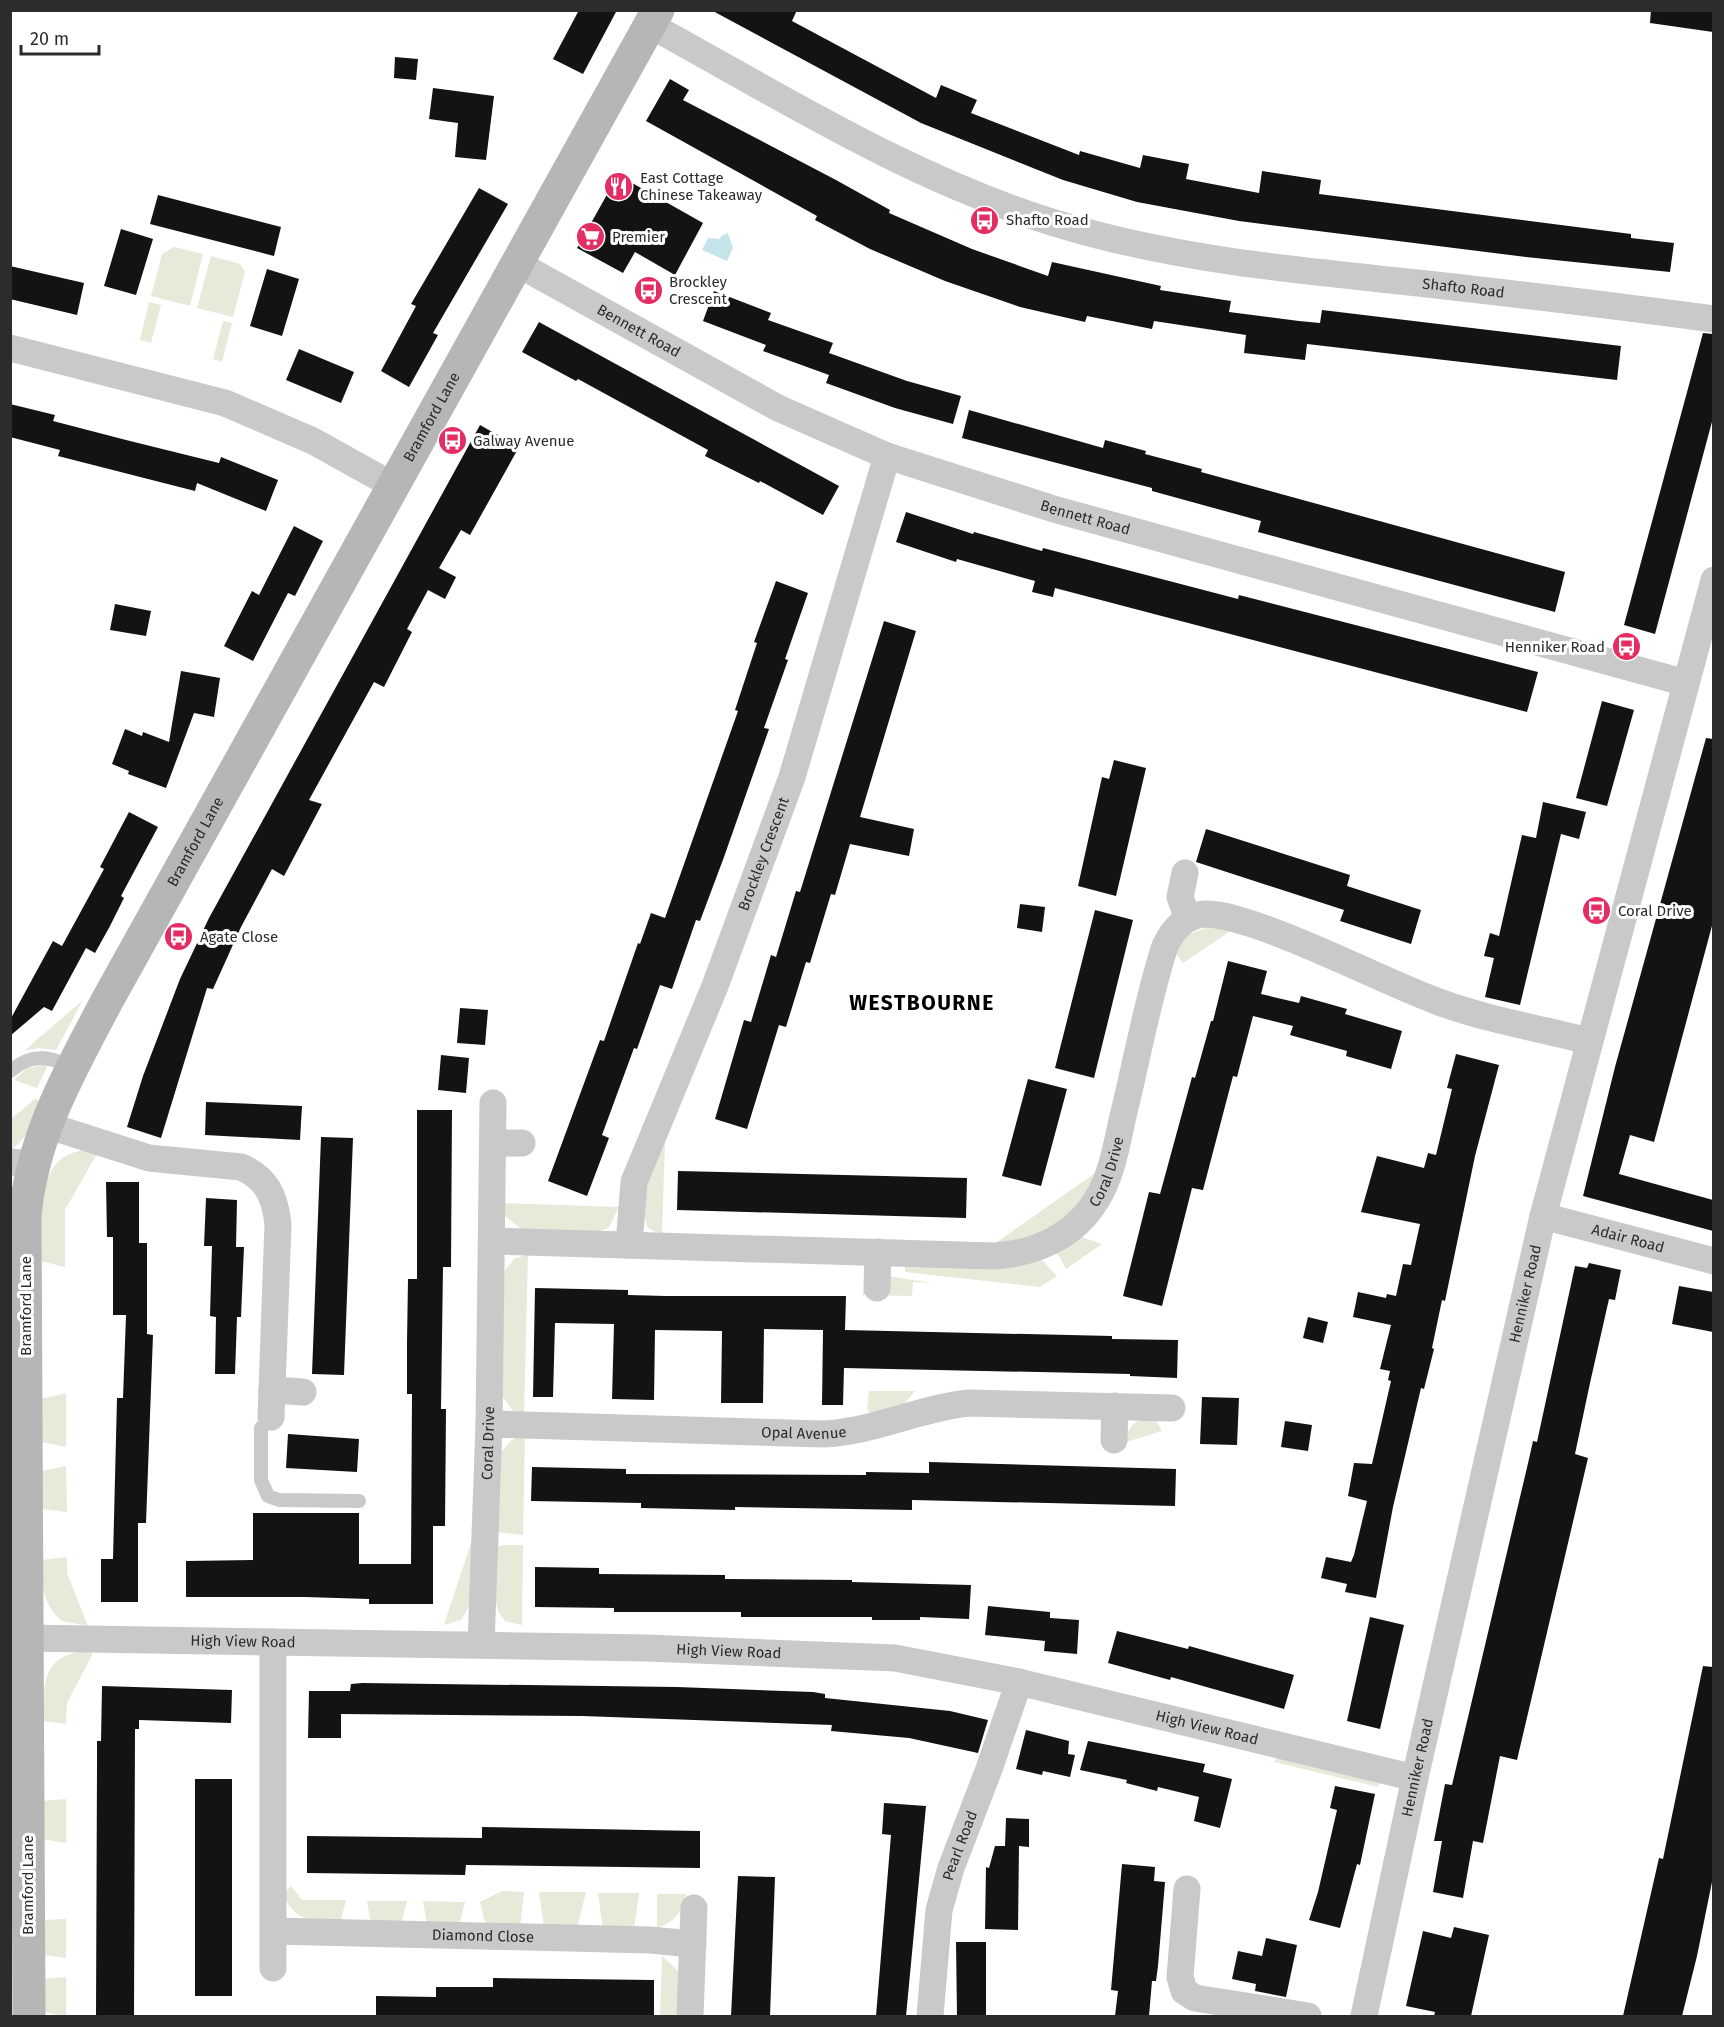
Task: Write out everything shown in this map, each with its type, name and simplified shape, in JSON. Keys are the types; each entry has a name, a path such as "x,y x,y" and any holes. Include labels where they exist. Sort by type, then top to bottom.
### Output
{"street":[{"name":"Bramford Lane","path":"29,2016 19,1753 27,1638 18,1216 22,1163 46,1125 72,1067 654,18"},
{"name":"Shafto Road","path":"654,18 937,180 1056,224 1159,250 1291,270 1713,319"},
{"name":"Bennett Road","path":"519,264 778,408 887,456 1057,510 1686,683"},
{"path":"10,348 225,403 313,441 394,486"},
{"name":"Brockley Crescent","path":"629,1245 633,1182 715,986 792,777 887,456"},
{"name":"Henniker Road","path":"1364,2016 1415,1778 1543,1216 1713,580"},
{"path":"1185,873 1180,897 1188,919 1208,914 1236,919 1281,934 1439,1002 1588,1041"},
{"name":"Coral Drive","path":"492,1241 993,1256 1022,1252 1058,1238 1085,1215 1097,1199 1112,1158 1165,946 1171,934 1188,919"},
{"name":"Coral Drive","path":"481,1645 489,1424 494,1103"},
{"path":"46,1125 149,1158 241,1167 254,1173 264,1183 272,1194 278,1224 271,1403 303,1392"},
{"path":"493,1143 522,1143"},
{"name":"Adair Road","path":"1543,1216 1713,1261"},
{"path":"876,1288 878,1252"},
{"name":"Opal Avenue","path":"489,1424 823,1434 849,1432 956,1405 1172,1408"},
{"path":"1114,1440 1115,1406"},
{"name":"High View Road","path":"27,1638 481,1645 858,1655 930,1664 1019,1682 1415,1778"},
{"path":"273,1642 273,1968"},
{"name":"Pearl Road","path":"930,2016 939,1910 951,1868 1019,1682"},
{"path":"1187,1889 1180,1977 1184,1991 1195,1998 1308,2016"},
{"path":"690,2016 694,1908"},
{"name":"Diamond Close","path":"273,1931 650,1940 693,1944"}],"lane":[{"path":"10,1071 24,1060 43,1056 72,1067"},
{"path":"271,1403 261,1428 261,1480 268,1496 279,1500 359,1501"}],"green space":[{"path":"174,247 203,254 190,306 151,296 162,254"},
{"path":"211,256 240,264 245,272 233,317 197,308"},
{"path":"149,302 161,305 151,343 140,340"},
{"path":"223,321 232,323 222,362 213,359"},
{"path":"1210,926 1232,930 1183,963 1174,951 1185,936"},
{"path":"83,1000 56,1050 38,1048 24,1051"},
{"path":"44,1064 47,1067 37,1088 14,1080 26,1069"},
{"path":"36,1098 39,1103 29,1129 22,1141 11,1149 11,1119"},
{"path":"665,1142 662,1235 648,1228 639,1203"},
{"path":"86,1150 98,1152 65,1210 65,1267 40,1261 40,1210 48,1177 57,1164 69,1154"},
{"path":"1098,1171 1077,1207 1043,1233 990,1247"},
{"path":"501,1203 619,1207 609,1227 597,1233 521,1229 506,1217"},
{"path":"1078,1236 1102,1244 1066,1269 1056,1251"},
{"path":"528,1254 524,1414 513,1411 501,1395 503,1273 514,1259"},
{"path":"1041,1259 1057,1276 1040,1287 905,1272 905,1263"},
{"path":"887,1276 933,1283 913,1282 912,1296 863,1295 863,1290 884,1290"},
{"path":"869,1391 915,1391 901,1408 873,1416 867,1409"},
{"path":"66,1393 66,1447 41,1442 41,1399"},
{"path":"1154,1417 1162,1431 1126,1442 1134,1424 1142,1419"},
{"path":"525,1434 523,1535 497,1532 500,1453 512,1440"},
{"path":"66,1466 67,1512 42,1509 42,1471"},
{"path":"471,1543 473,1543 470,1605 461,1620 444,1625"},
{"path":"523,1545 522,1625 505,1621 498,1611 495,1597 496,1547"},
{"path":"67,1557 67,1573 88,1626 62,1621 50,1608 44,1594 42,1560"},
{"path":"91,1650 92,1655 67,1703 66,1724 43,1721 44,1693 49,1671 63,1657 75,1652"},
{"path":"1277,1757 1380,1782 1378,1787 1274,1762"},
{"path":"66,1799 66,1843 43,1839 43,1801"},
{"path":"291,1886 302,1900 346,1900 340,1923 313,1920 299,1915 283,1894"},
{"path":"502,1891 524,1892 520,1927 486,1926 480,1902"},
{"path":"539,1892 586,1892 577,1928 544,1927"},
{"path":"598,1893 639,1893 634,1929 603,1929"},
{"path":"657,1894 686,1894 677,1916 657,1928"},
{"path":"367,1901 407,1901 401,1924 371,1924"},
{"path":"423,1901 465,1902 459,1926 427,1925"},
{"path":"66,1919 66,1958 43,1955 43,1920"},
{"path":"662,1956 679,1972 682,2016 660,2016"},
{"path":"66,1977 66,2016 43,2012 43,1979"}],"water":[{"path":"728,233 733,248 727,261 702,250 708,238 720,239"}],"building":[{"path":"579,10 617,10 583,74 553,59"},
{"path":"711,10 797,10 792,21 936,98 941,85 977,100 971,113 1079,155 1080,151 1140,168 1143,155 1189,164 1186,179 1259,193 1262,171 1321,180 1319,194 1631,234 1631,238 1674,243 1670,272 1526,257 1239,221 1137,202 1063,180 921,123"},
{"path":"1651,10 1713,10 1713,32 1650,23"},
{"path":"395,57 418,59 416,80 394,78"},
{"path":"670,79 689,90 683,100 836,180 890,210 889,213 972,249 1048,276 1052,262 1161,286 1160,290 1231,301 1229,312 1320,323 1322,310 1621,346 1617,380 1307,344 1305,360 1244,353 1246,335 1154,321 1152,329 1087,316 1085,322 1020,307 945,281 870,249 815,220 817,216 646,121"},
{"path":"433,88 494,96 486,160 455,157 458,123 429,119"},
{"path":"618,175 703,223 675,275 635,252 623,273 577,248"},
{"path":"479,188 508,204 433,333 438,335 409,387 381,371 416,306 411,304"},
{"path":"158,195 281,227 274,256 150,224"},
{"path":"121,229 153,239 136,295 104,286"},
{"path":"10,266 84,283 77,315 10,299"},
{"path":"267,269 299,279 282,336 250,326"},
{"path":"714,291 771,313 768,320 833,343 829,353 907,381 961,396 953,424 895,408 826,383 829,375 763,351 766,345 703,321"},
{"path":"539,322 839,486 823,515 760,481 759,483 705,456 708,450 578,379 576,381 522,352"},
{"path":"1703,333 1713,334 1713,418 1655,634 1624,625"},
{"path":"299,349 354,372 341,403 286,380"},
{"path":"10,404 55,415 53,421 126,440 219,463 221,457 278,480 266,511 197,483 195,491 58,456 60,450 10,437"},
{"path":"969,410 1103,448 1105,440 1146,451 1145,454 1202,469 1201,472 1565,572 1555,612 1258,532 1261,521 1152,491 1152,488 962,438"},
{"path":"480,425 519,447 470,535 461,530 439,568 456,577 445,599 428,590 407,629 412,632 384,687 374,682 309,800 322,804 284,876 272,869 241,927 213,989 207,988 161,1138 127,1127 143,1076 180,979 209,918"},
{"path":"906,512 973,534 974,532 1042,551 1043,548 1238,599 1239,595 1538,672 1527,712 1055,588 1053,597 1032,592 1035,581 957,559 956,562 896,542"},
{"path":"294,526 323,541 295,596 288,593 253,661 224,646 252,591 259,595"},
{"path":"776,581 808,593 764,728 769,729 724,857 700,921 696,920 672,989 660,985 637,1049 634,1048 602,1135 609,1138 587,1196 548,1181 600,1040 604,1041 638,943 640,944 651,913 665,918 738,711 735,710 757,643 754,642"},
{"path":"115,604 151,611 146,636 110,630"},
{"path":"884,621 916,631 860,817 914,829 909,856 850,844 835,895 831,894 810,963 806,962 786,1027 779,1025 747,1129 715,1119 744,1020 751,1022 771,955 776,957 796,891 800,892"},
{"path":"181,671 220,678 214,717 194,713 166,788 128,774 129,771 112,764 125,729 142,736 143,732 169,742"},
{"path":"1602,701 1634,710 1607,806 1576,798"},
{"path":"1706,738 1713,739 1713,922 1654,1142 1630,1135 1619,1174 1713,1200 1713,1231 1583,1196 1615,1067"},
{"path":"1114,760 1146,768 1116,896 1078,886 1102,777 1109,779"},
{"path":"1543,802 1586,812 1579,839 1561,834 1520,1005 1485,997 1494,958 1484,956 1490,933 1499,936 1522,835 1536,838"},
{"path":"129,812 158,827 121,896 124,898 110,926 95,953 86,948 52,1011 44,1007 10,1036 10,1020 53,941 62,946 104,869 100,867"},
{"path":"1206,829 1350,875 1347,886 1421,910 1411,944 1340,921 1344,910 1196,862"},
{"path":"1020,904 1045,907 1042,932 1017,928"},
{"path":"1095,910 1133,920 1094,1078 1055,1068"},
{"path":"1228,961 1267,971 1261,994 1299,1003 1301,996 1347,1009 1345,1014 1402,1031 1391,1069 1346,1056 1347,1051 1290,1035 1293,1026 1253,1016 1237,1077 1233,1076 1203,1190 1192,1188 1162,1306 1123,1296 1149,1192 1160,1194 1192,1077 1195,1078 1211,1021 1213,1021"},
{"path":"460,1008 488,1010 485,1045 457,1043"},
{"path":"1456,1054 1499,1065 1475,1156 1445,1301 1442,1300 1432,1348 1434,1349 1424,1389 1421,1388 1393,1507 1376,1598 1345,1592 1347,1584 1321,1578 1326,1557 1351,1562 1354,1555 1367,1501 1348,1496 1354,1463 1372,1464 1391,1381 1388,1380 1390,1371 1380,1369 1391,1325 1353,1317 1358,1292 1386,1298 1387,1294 1396,1296 1403,1264 1411,1265 1420,1224 1361,1212 1377,1156 1424,1168 1428,1153 1436,1155 1452,1089 1447,1088"},
{"path":"441,1055 469,1058 466,1093 438,1090"},
{"path":"1028,1079 1067,1089 1041,1186 1002,1176"},
{"path":"206,1102 302,1106 300,1140 205,1135"},
{"path":"417,1110 452,1110 451,1267 443,1267 441,1409 446,1409 445,1526 433,1526 433,1604 369,1604 369,1599 305,1597 186,1597 186,1561 253,1560 253,1513 359,1513 359,1564 411,1564 412,1394 407,1394 407,1342 408,1279 417,1279"},
{"path":"321,1137 353,1138 344,1375 312,1374"},
{"path":"678,1171 967,1178 966,1218 677,1210"},
{"path":"106,1182 139,1182 139,1243 147,1243 147,1334 153,1335 146,1523 138,1523 138,1602 101,1602 101,1559 113,1559 117,1398 123,1398 126,1315 113,1315 113,1237 107,1237"},
{"path":"206,1198 237,1200 236,1247 244,1247 241,1317 237,1317 235,1374 215,1374 216,1317 210,1316 212,1246 204,1246"},
{"path":"1589,1263 1621,1270 1615,1300 1609,1299 1590,1383 1575,1454 1588,1458 1517,1760 1500,1756 1483,1843 1473,1841 1463,1898 1433,1892 1442,1841 1434,1841 1445,1784 1452,1785 1533,1441 1537,1442 1575,1266 1587,1268"},
{"path":"1679,1286 1713,1292 1713,1332 1672,1324"},
{"path":"535,1288 628,1290 628,1295 666,1296 846,1296 845,1330 1112,1336 1112,1339 1178,1340 1177,1378 1130,1376 1130,1374 844,1368 843,1405 822,1405 823,1330 764,1329 763,1403 721,1403 722,1331 655,1330 654,1400 612,1399 614,1324 555,1323 553,1397 533,1397"},
{"path":"1308,1317 1328,1322 1323,1343 1303,1338"},
{"path":"1202,1397 1239,1398 1237,1445 1200,1444"},
{"path":"1285,1421 1312,1425 1308,1451 1281,1447"},
{"path":"288,1434 359,1439 357,1472 286,1468"},
{"path":"929,1462 1176,1469 1175,1506 912,1500 912,1510 735,1507 735,1510 641,1508 641,1503 531,1501 532,1467 626,1469 626,1474 866,1475 866,1472 929,1473"},
{"path":"535,1567 599,1568 599,1574 725,1575 725,1579 852,1580 852,1582 971,1585 969,1619 920,1617 920,1620 872,1620 872,1617 741,1617 741,1612 614,1612 614,1608 535,1607"},
{"path":"988,1606 1050,1612 1050,1618 1079,1620 1077,1654 1044,1651 1045,1641 985,1635"},
{"path":"1370,1617 1404,1625 1380,1729 1347,1721"},
{"path":"1117,1631 1188,1649 1189,1646 1294,1675 1284,1709 1171,1677 1170,1680 1108,1663"},
{"path":"1703,1666 1713,1667 1713,1877 1697,1956 1682,2016 1623,2016 1659,1858 1663,1859"},
{"path":"351,1684 677,1687 813,1692 825,1694 825,1698 950,1711 988,1720 978,1753 909,1738 831,1731 832,1725 582,1716 341,1714 341,1738 308,1738 309,1691 350,1691"},
{"path":"102,1686 232,1690 231,1723 139,1720 139,1729 135,1729 134,2016 96,2016 97,1741 101,1741"},
{"path":"1026,1730 1069,1741 1068,1754 1075,1755 1070,1777 1043,1771 1042,1775 1016,1769"},
{"path":"1088,1741 1205,1764 1203,1772 1232,1779 1220,1828 1194,1821 1199,1797 1158,1787 1157,1791 1126,1783 1127,1780 1080,1770"},
{"path":"195,1779 232,1779 232,1996 195,1996"},
{"path":"1335,1786 1375,1794 1360,1865 1357,1864 1340,1928 1309,1920 1318,1892 1337,1810 1330,1808"},
{"path":"884,1803 926,1806 906,2016 876,2016 891,1835 882,1834"},
{"path":"1006,1818 1029,1819 1029,1847 1019,1846 1018,1930 985,1929 986,1867 989,1868 995,1846 1005,1846"},
{"path":"482,1827 700,1831 700,1868 466,1865 465,1875 307,1873 307,1836 482,1838"},
{"path":"1122,1864 1155,1867 1154,1881 1165,1882 1158,1966 1156,1981 1152,1981 1149,2016 1115,2016 1118,1991 1111,1990"},
{"path":"738,1876 775,1877 770,2016 731,2016"},
{"path":"1454,1927 1489,1935 1471,2016 1434,2016 1435,2012 1406,2006 1423,1931 1451,1938"},
{"path":"1266,1938 1297,1945 1286,1997 1255,1991 1256,1984 1232,1979 1238,1951 1262,1956"},
{"path":"956,1942 986,1942 986,2016 957,2016"},
{"path":"493,1978 654,1980 654,2016 376,2016 376,1996 436,1997 436,1987 493,1987"}],"place":[{"name":"East Cottage Chinese Takeaway","path":"619,187"},
{"name":"Shafto Road","path":"985,220"},
{"name":"Premier","path":"591,237"},
{"name":"Brockley Crescent","path":"648,291"},
{"name":"Galway Avenue","path":"452,441"},
{"name":"Henniker Road","path":"1626,647"},
{"name":"Coral Drive","path":"1597,911"},
{"name":"Agate Close","path":"179,937"}],"district":[{"name":"WESTBOURNE","path":"922,1003"}]}
